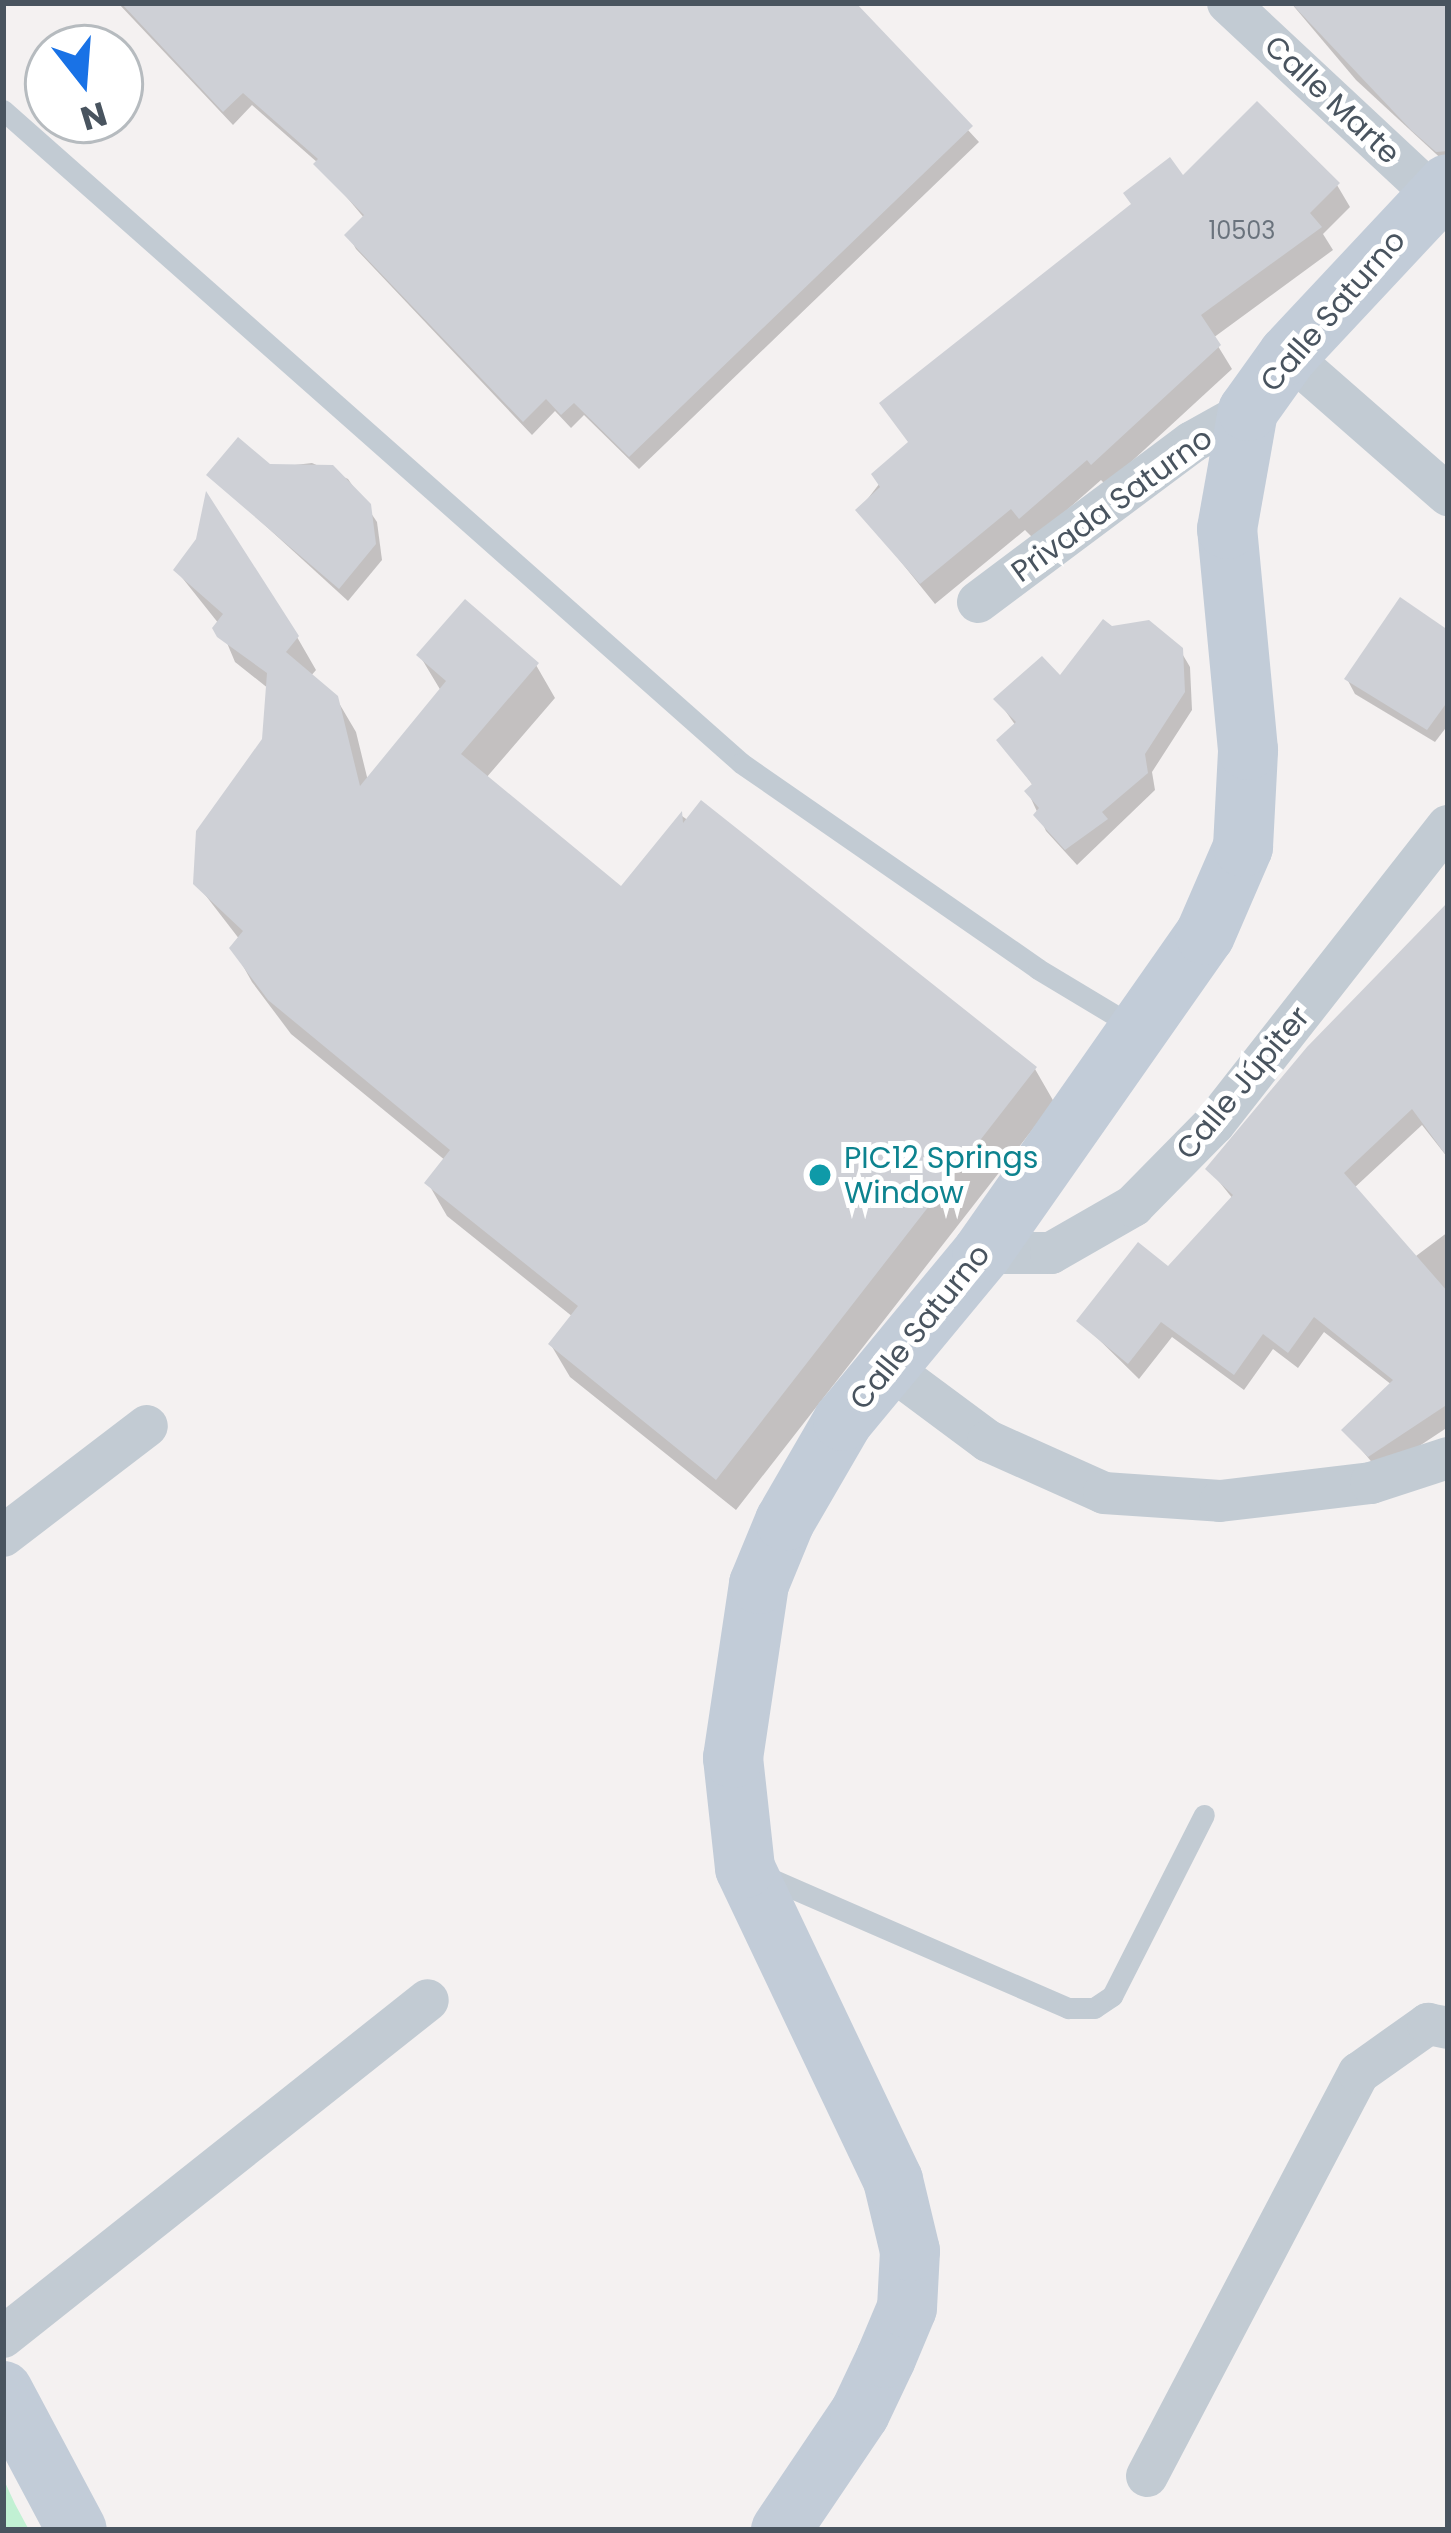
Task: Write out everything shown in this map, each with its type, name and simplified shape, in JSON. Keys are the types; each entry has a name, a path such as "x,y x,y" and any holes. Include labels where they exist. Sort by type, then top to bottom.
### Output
{"main road":[{"name":"Calle Saturno","path":"781,2530 860,2414 886,2359 908,2308 910,2251 893,2180 745,1868 733,1757 759,1585 794,1505 887,1366 982,1253 1143,1032 1205,934 1243,847 1247,750 1227,529 1248,412 1288,355 1442,190"},
{"path":"3,2391 77,2530"}],"street":[{"name":"Calle Marte","path":"1228,3 1442,190"},
{"path":"1288,355 1448,495"},
{"name":"Privada Saturno","path":"978,602 1192,442 1248,412"},
{"name":"Calle Júpiter","path":"982,1253 1051,1253 1133,1206 1214,1124 1448,826"},
{"path":"887,1366 988,1441 1104,1493 1220,1501 1371,1483 1448,1458"},
{"path":"3,1536 147,1426"},
{"path":"3,2337 428,2000"},
{"path":"1147,2476 1359,2073 1428,2024 1448,2027"}],"lane":[{"path":"3,110 741,763 1038,969 1143,1032"},
{"path":"745,1868 1068,2008 1094,2008 1112,1996 1204,1815"}],"green space":[{"path":"3,2478 15,2504 29,2530 3,2530"}],"building":[{"path":"121,3 856,3 973,126 629,457 574,403 561,415 546,399 523,422 344,235 364,215 313,164 318,159 243,93 223,112"},
{"path":"1291,3 1448,3 1448,151 1436,152 1411,130"},
{"path":"1257,101 1340,183 1310,213 1322,227 1201,315 1221,345 1091,465 1087,460 1019,519 1011,509 920,584 855,510 880,487 871,474 908,442 879,403 1131,204 1123,193 1170,157 1183,175"},
{"path":"238,437 270,464 333,465 371,504 376,544 339,589 206,475"},
{"path":"206,491 299,636 286,652 338,696 360,786 446,681 416,655 465,599 539,663 461,754 621,886 682,811 683,823 701,800 1037,1067 716,1480 548,1344 578,1306 424,1183 450,1150 268,1000 229,948 243,931 193,884 196,831 262,739 267,673 217,637 212,628 223,614 173,570 196,539"},
{"path":"1400,597 1448,630 1448,701 1427,730 1344,679"},
{"path":"1103,619 1112,626 1149,620 1183,648 1185,692 1145,754 1148,773 1102,812 1108,819 1065,850 1033,815 1039,808 1024,791 1032,784 996,740 1016,722 993,699 1042,656 1060,675"},
{"path":"1448,902 1448,1158 1412,1109 1344,1173 1448,1292 1448,1404 1368,1457 1341,1430 1393,1380 1314,1317 1288,1353 1263,1334 1234,1375 1161,1322 1128,1364 1076,1321 1138,1242 1168,1266 1233,1195 1205,1169 1307,1047"}],"place":[{"name":"PIC12 Springs Window","path":"820,1175"}]}
